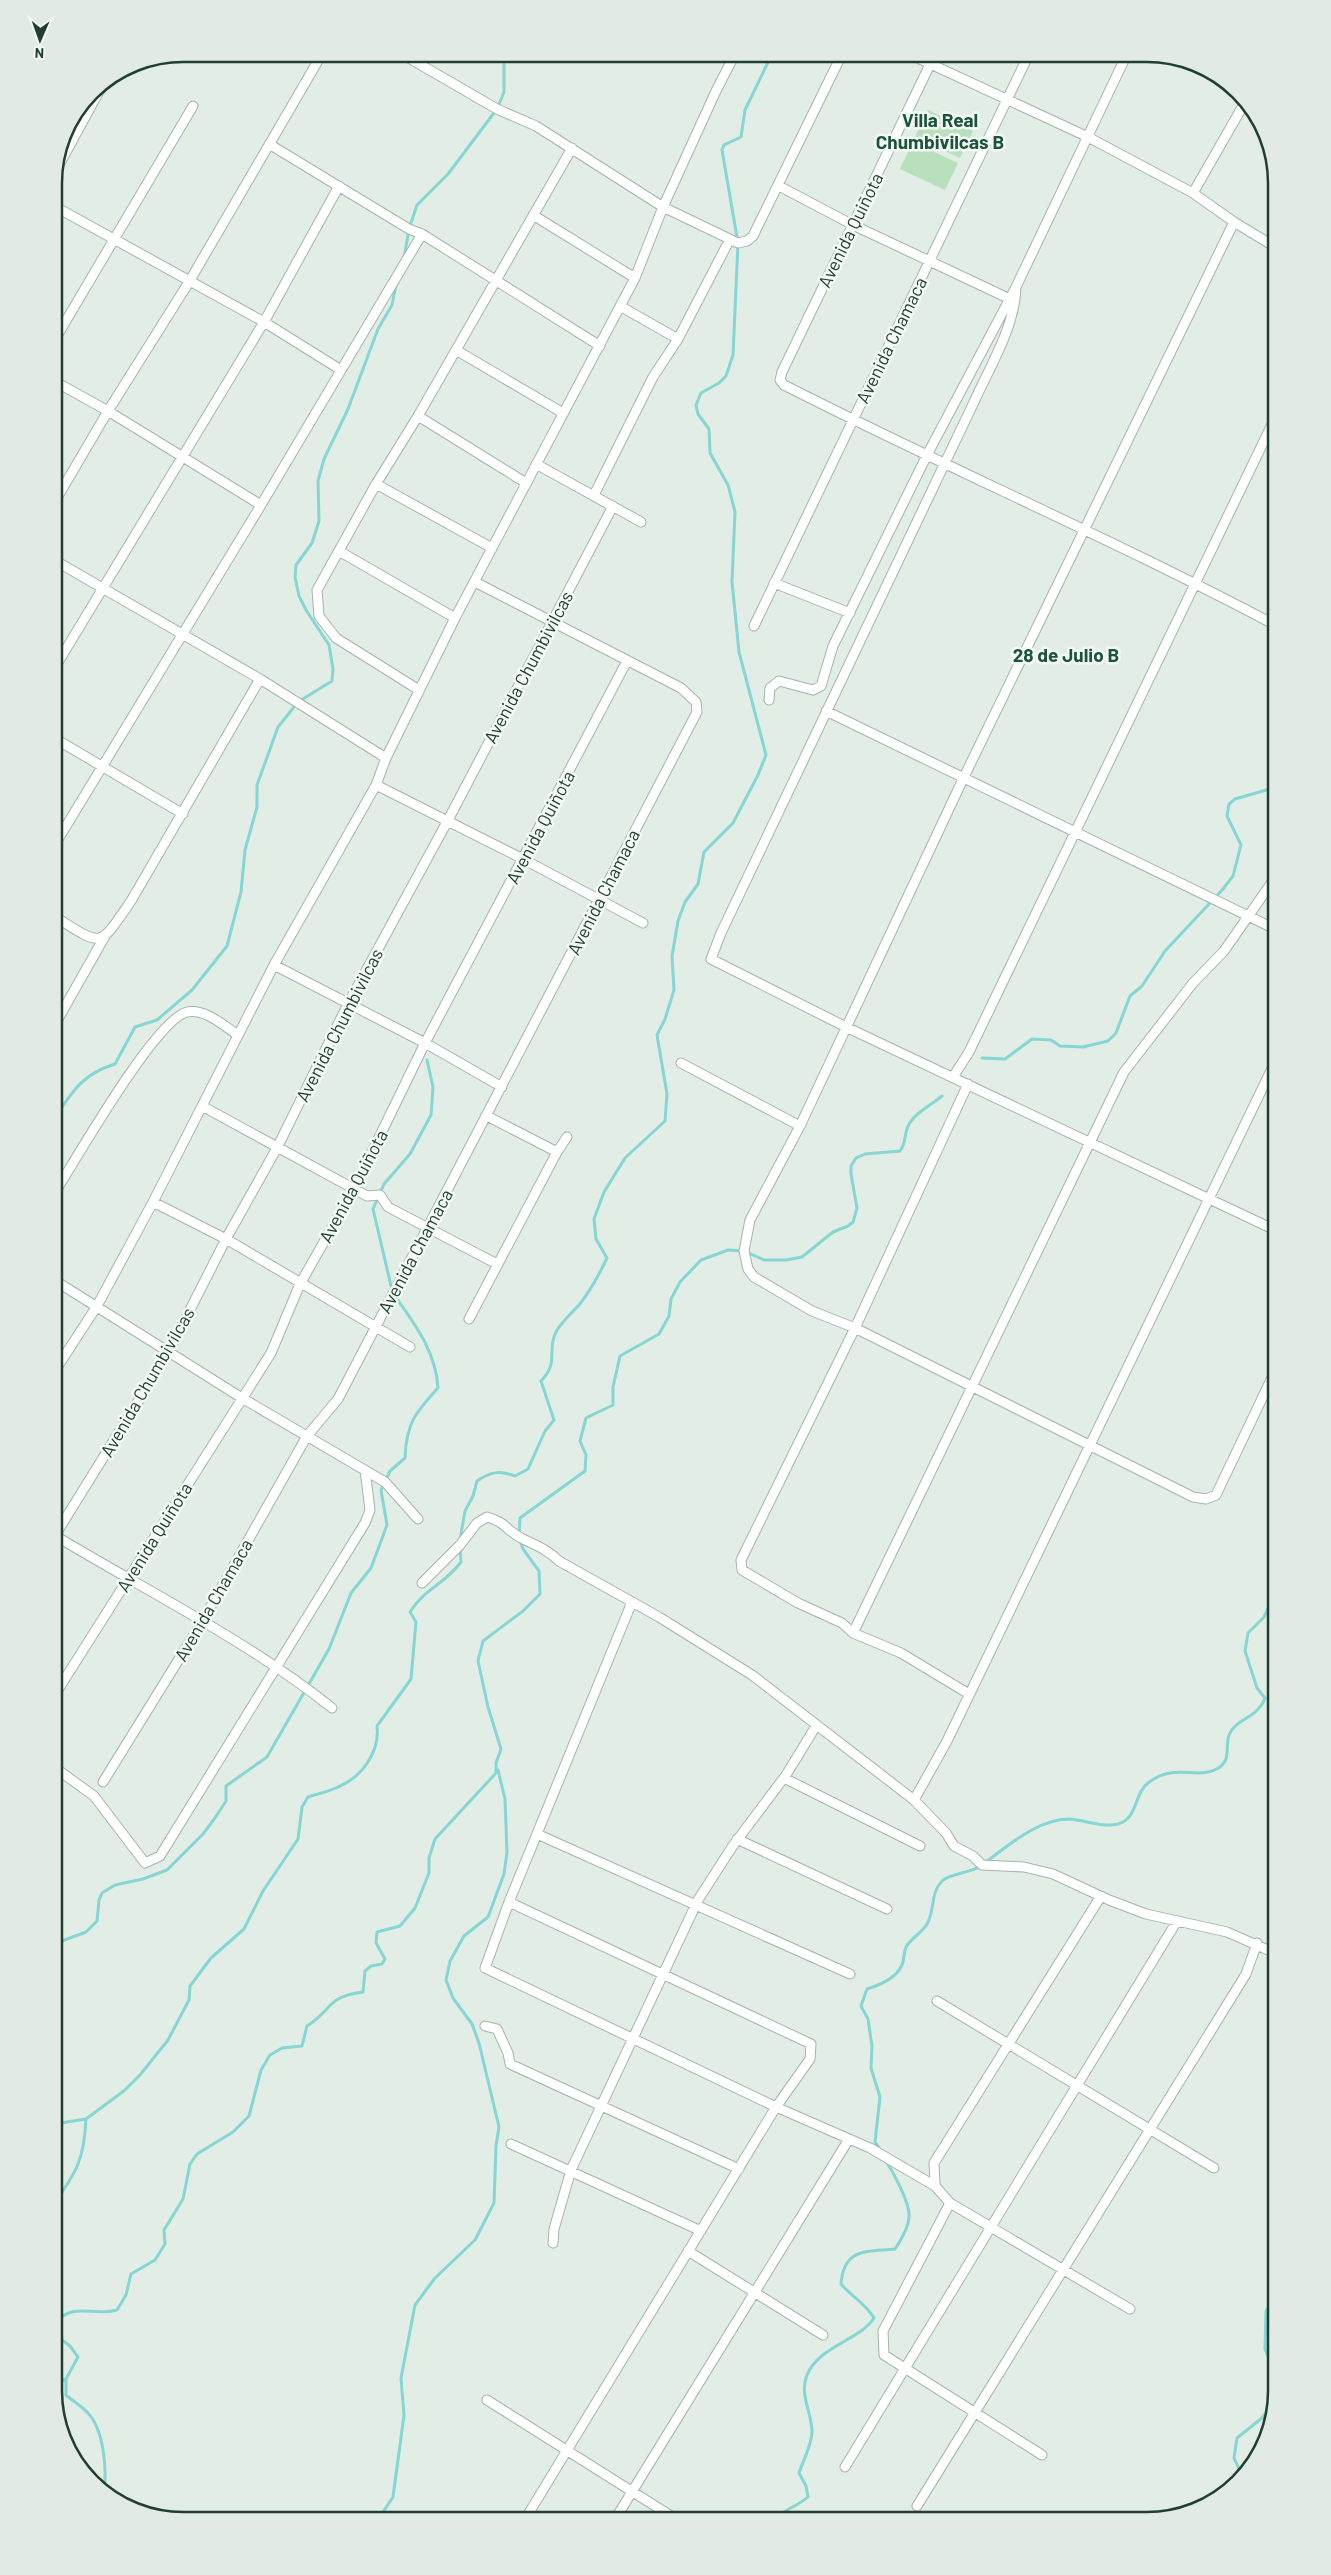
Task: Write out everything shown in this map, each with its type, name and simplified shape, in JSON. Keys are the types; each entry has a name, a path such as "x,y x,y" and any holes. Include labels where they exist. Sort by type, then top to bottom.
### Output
{"street":[{"path":"63,487 189,282 317,62"},
{"path":"416,62 497,109 536,126 663,207 738,243 747,242 753,236 838,63"},
{"path":"63,1358 97,1306 153,1202 274,965 376,785 386,758 455,618 635,278 663,207 731,63"},
{"name":"Avenida Chamaca","path":"754,626 1025,63"},
{"path":"769,700 770,688 779,681 813,690 821,686 833,646 927,455 1016,287 1123,63"},
{"path":"930,64 1088,137 1193,193 1234,222 1268,243"},
{"name":"Avenida Quiñota","path":"852,420 784,386 780,380 782,372 930,64"},
{"path":"68,149 92,104"},
{"path":"63,326 193,106"},
{"path":"1193,193 1242,108"},
{"path":"269,144 409,229 422,234 600,346"},
{"path":"419,690 336,638 319,616 317,590 376,484 418,416 572,148"},
{"path":"63,655 264,322 339,186"},
{"path":"779,186 853,225 1010,299"},
{"path":"63,211 264,322 341,370"},
{"path":"533,215 635,278"},
{"path":"1234,222 964,779 800,1126 750,1220 744,1251 748,1269 754,1277 812,1310 855,1328 1194,1497 1206,1499 1216,1495 1268,1386"},
{"path":"63,831 261,505 422,234"},
{"path":"594,495 653,377 678,339 730,239"},
{"path":"1016,287 1016,305 1010,320 945,463 826,711 711,959 846,1027 1268,1227"},
{"path":"620,306 678,339"},
{"path":"456,350 563,413"},
{"path":"63,386 108,411 261,505"},
{"path":"418,416 526,483"},
{"path":"852,420 1195,582 1268,621"},
{"path":"953,1077 969,1052 1268,432"},
{"path":"536,464 641,522"},
{"path":"376,484 492,548"},
{"name":"Avenida Chumbivilcas","path":"63,1522 168,1353 226,1239 278,1146 348,1004 447,822 613,506"},
{"path":"339,551 455,618"},
{"path":"63,565 260,679 386,758"},
{"path":"475,582 627,660"},
{"path":"774,583 850,614"},
{"name":"Avenida Quiñota","path":"63,1682 271,1353 300,1284 354,1189 425,1043 627,660"},
{"name":"Avenida Chamaca","path":"103,1782 202,1622 307,1436 338,1399 697,712 696,702 681,688 627,660"},
{"path":"63,1010 105,936 131,901 183,814 260,679"},
{"path":"826,711 1212,900 1268,925"},
{"path":"63,744 183,814"},
{"path":"376,785 600,898 643,923"},
{"path":"853,1632 1124,1072 1193,983 1224,951 1268,888"},
{"path":"63,922 90,939 99,939 105,936"},
{"path":"274,965 425,1043 502,1087"},
{"path":"63,1180 145,1050 173,1021 186,1012 204,1013 238,1035"},
{"path":"681,1063 800,1126"},
{"path":"914,1800 969,1694 1268,1077"},
{"path":"968,1084 855,1328 741,1560 742,1570 798,1603 842,1624 853,1632 901,1653 969,1694"},
{"path":"202,1106 367,1196 380,1194 388,1207 497,1264"},
{"path":"487,1116 557,1152"},
{"path":"469,1319 557,1152 567,1138"},
{"path":"153,1202 226,1239 374,1328 410,1347"},
{"path":"63,1285 168,1353 385,1482 418,1519"},
{"path":"63,1774 94,1796 144,1863 160,1856 365,1523 370,1510 365,1470"},
{"path":"422,1583 460,1544 477,1523 487,1517 501,1521 519,1537 546,1549 559,1561 632,1602 752,1675 914,1800 946,1832 954,1846 973,1856 982,1865 1024,1867 1053,1874 1146,1914 1218,1929 1257,1943 1268,1949"},
{"path":"63,1541 202,1622 307,1688 332,1708"},
{"path":"632,1602 509,1902 485,1968 776,2107 870,2148 935,2186 950,2203 1130,2309"},
{"path":"553,2243 554,2229 570,2171 696,1905 737,1839 784,1778 816,1726"},
{"path":"784,1778 920,1846"},
{"path":"537,1834 850,1974"},
{"path":"737,1839 887,1909"},
{"path":"935,2186 934,2163 1101,1896"},
{"path":"509,1902 811,2044 810,2059 776,2107 530,2512"},
{"path":"845,2467 1177,1921"},
{"path":"917,2506 1246,1974 1257,1943"},
{"path":"937,2001 1214,2168"},
{"path":"485,2026 497,2029 508,2053 510,2064 739,2169"},
{"path":"620,2512 849,2139"},
{"path":"511,2144 701,2231"},
{"path":"950,2203 883,2331 884,2355 1042,2455"},
{"path":"688,2251 823,2335"},
{"path":"487,2400 664,2512"}],"green space":[{"path":"928,110 973,131 960,158 915,137"},
{"path":"913,142 958,163 945,190 900,169"}],"waterway":[{"path":"404,258 409,229 417,205 448,174 497,109 504,92 504,62"},
{"path":"460,1540 465,1511 473,1496 477,1481 495,1473 515,1476 528,1469 545,1431 554,1420 541,1381 550,1368 552,1345 556,1332 587,1294 607,1258 596,1239 594,1219 604,1192 625,1158 665,1121 667,1094 657,1035 665,1019 674,990 672,956 678,921 685,902 698,884 704,852 733,823 758,775 766,755 739,652 732,582 735,512 728,485 710,453 709,429 698,414 696,405 701,393 719,383 726,376 733,355 738,243 722,150 724,145 741,137 745,110 768,63"},
{"path":"63,1106 73,1092 86,1079 94,1073 115,1064 135,1027 157,1020 192,990 227,946 241,892 245,850 257,807 257,785 278,727 298,702 332,681 333,669 329,645 299,596 295,577 296,565 312,543 319,521 318,481 324,459 348,409 378,329 392,305 396,285"},
{"path":"982,1058 1005,1059 1032,1039 1051,1040 1060,1046 1083,1047 1108,1041 1116,1033 1130,996 1142,986 1165,951 1233,876 1241,845 1227,816 1229,804 1235,799 1268,790"},
{"path":"392,1290 373,1209 384,1184 410,1154 431,1115 433,1087 427,1060"},
{"path":"63,2316 76,2311 108,2312 117,2310 126,2295 131,2274 155,2260 165,2244 164,2230 183,2199 190,2164 197,2154 233,2132 249,2116 261,2070 270,2055 282,2048 302,2046 307,2026 316,2020 336,2000 363,1992 365,1971 371,1966 382,1964 385,1959 376,1943 377,1932 400,1926 415,1908 429,1873 429,1858 435,1839 496,1773 496,1763 501,1749 488,1707 478,1661 483,1641 523,1611 540,1594 539,1571 523,1549 519,1537 520,1518 585,1471 586,1455 580,1441 586,1418 613,1405 613,1387 620,1356 659,1334 669,1316 671,1299 680,1282 701,1260 728,1250 744,1251 764,1260 786,1260 802,1257 833,1232 853,1222 857,1208 851,1166 856,1158 865,1154 900,1151 909,1124 922,1111 942,1096"},
{"path":"63,1941 86,1932 97,1921 99,1900 102,1893 115,1885 143,1879 167,1870 203,1834 215,1818 226,1801 226,1786 267,1757 329,1649 351,1593 371,1568 387,1525 381,1490 390,1471 405,1458 407,1436 418,1411 438,1388 429,1350 417,1328 395,1296"},
{"path":"63,2123 86,2119 125,2090 140,2075 168,2040 189,2000 190,1986 211,1958 244,1929 263,1891 298,1839 302,1807 308,1797 347,1783 368,1762 376,1745 377,1726 411,1679 416,1622 410,1612 422,1597 455,1570 461,1562 460,1548"},
{"path":"986,1862 1024,1834 1046,1823 1069,1819 1100,1824 1118,1824 1129,1817 1144,1787 1158,1777 1177,1772 1203,1773 1220,1767 1225,1760 1228,1739 1232,1729 1257,1710 1265,1698 1257,1688 1245,1651 1248,1633 1264,1617 1268,1608"},
{"path":"383,2512 393,2497 404,2415 401,2378 415,2305 435,2278 475,2240 494,2203 496,2146 499,2127 479,2043 472,2024 453,1998 446,1980 450,1961 464,1936 488,1917 504,1874 507,1852 505,1799 498,1770"},
{"path":"881,2151 875,2142 880,2097 871,2068 872,2046 868,2019 861,2006 867,1989 888,1980 898,1972 903,1962 906,1947 925,1927 929,1919 934,1896 942,1881 950,1876 971,1871 981,1866"},
{"path":"63,2190 74,2173 81,2155 86,2119"},
{"path":"785,2512 808,2497 806,2486 799,2473 812,2437 804,2389 807,2375 821,2357 868,2326 874,2318 867,2308 841,2284 843,2272 852,2257 866,2252 895,2249 908,2225 909,2210 907,2203 886,2161"},
{"path":"1268,2308 1266,2311 1265,2349 1268,2356"},
{"path":"63,2341 70,2346 78,2357 66,2379 66,2395 87,2412 97,2428 103,2450 104,2483"},
{"path":"1240,2470 1234,2458 1237,2438 1262,2418 1266,2412"}],"district":[{"name":"Villa Real Chumbivilcas B","path":"940,130"},
{"name":"28 de Julio B","path":"1066,654"}]}
